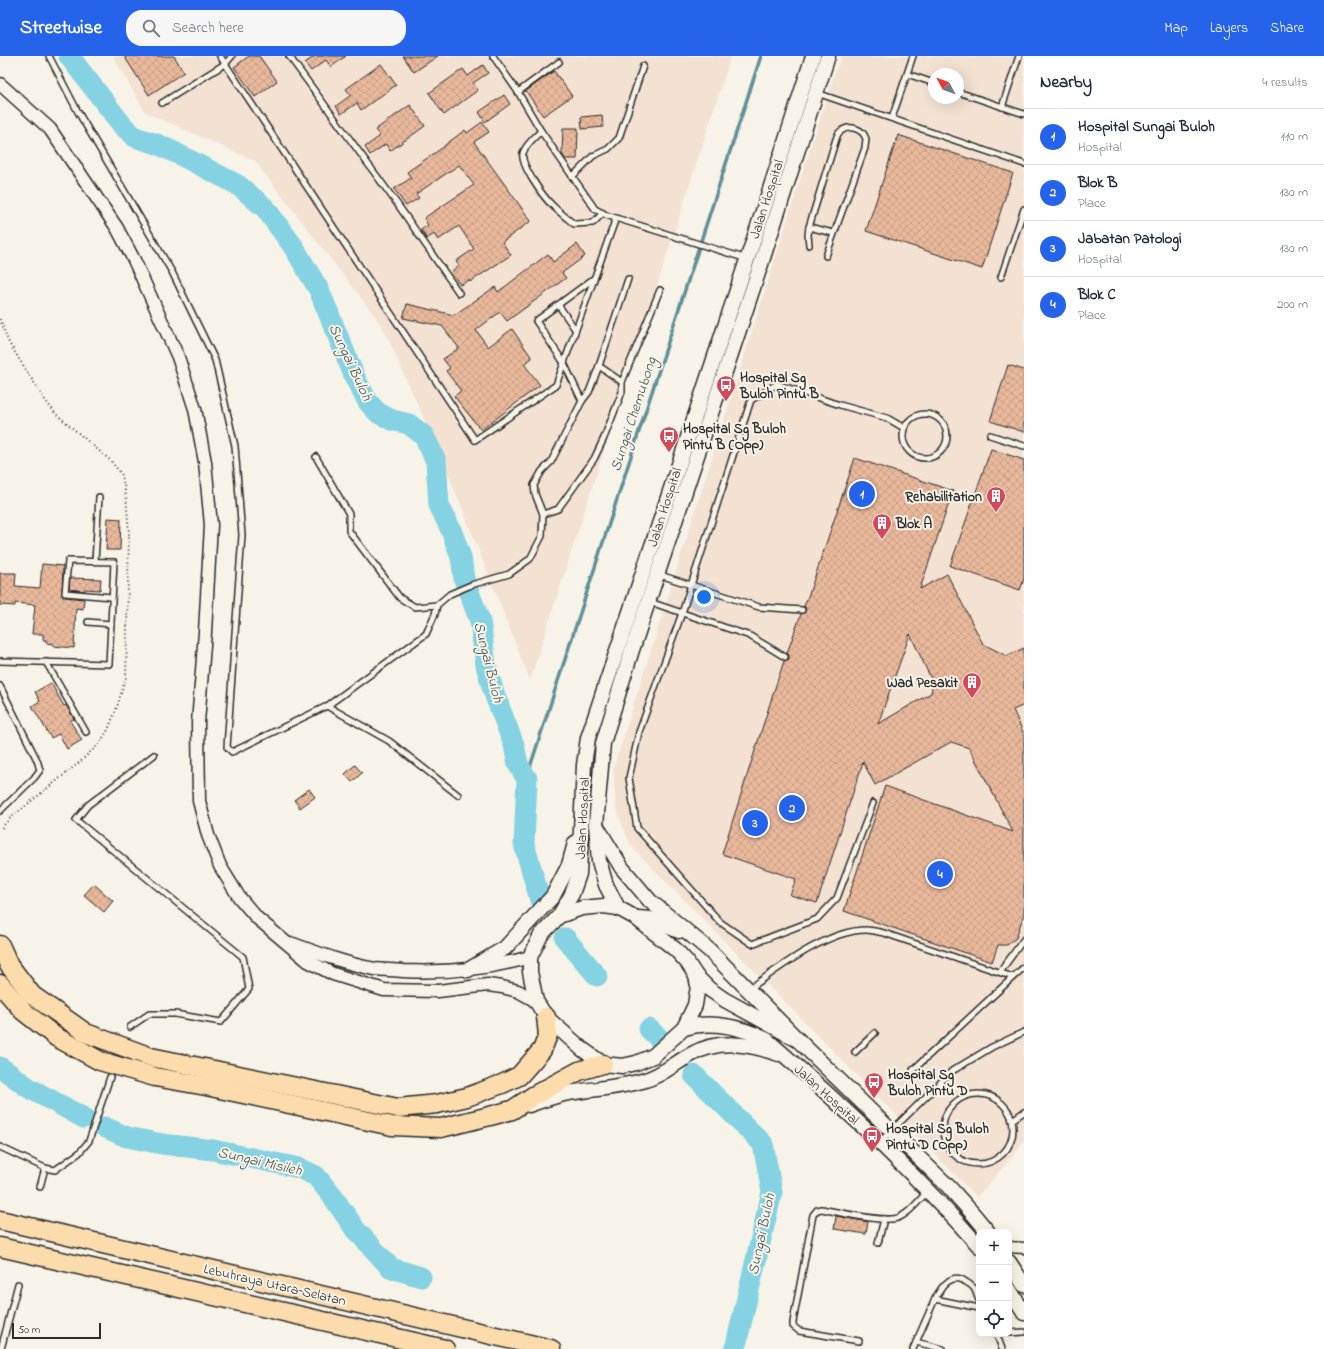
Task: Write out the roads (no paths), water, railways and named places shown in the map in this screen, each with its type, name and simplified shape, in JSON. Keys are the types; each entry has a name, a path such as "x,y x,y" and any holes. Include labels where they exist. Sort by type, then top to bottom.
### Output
{"highway":[{"path":"0,945 9,965 32,996 86,1033 152,1057 398,1108 437,1104 468,1097 520,1076 542,1050 548,1035 546,1017"},
{"path":"0,984 23,1011 56,1037 100,1061 156,1077 206,1086 392,1126 441,1128 512,1110 532,1096 559,1081 579,1071 603,1064"},
{"path":"0,1209 132,1251"},
{"name":"Lebuhraya Utara–Selatan","path":"0,1220 551,1349"},
{"name":"Lebuhraya Utara–Selatan","path":"0,1247 445,1349"}],"main road":[{"name":"Jalan Hospital","path":"559,916 572,894 579,874 584,765 588,738 747,259 812,56"},
{"name":"Jalan Hospital","path":"798,1040 725,1000 709,989 696,976 676,950 636,918 618,908 606,885 599,861 596,825 603,743 828,56"},
{"path":"468,970 505,948 553,896 569,865 582,822"},
{"name":"Jalan Hospital","path":"596,825 622,868 650,902 709,950 798,1040 949,1187 986,1229"},
{"path":"618,908 604,906 582,908 559,916 541,935 530,956 530,972 536,1002 546,1017 582,1049 603,1064 622,1066 636,1063 653,1056 684,1028 695,1005 698,986 696,976"},
{"path":"636,918 650,919 689,934"},
{"name":"Jalan Hospital","path":"684,1028 698,1024 740,1028 767,1040 880,1142 976,1243"},
{"path":"512,1110 564,1094 643,1081 663,1073 692,1054 727,1044 754,1046 785,1056"},
{"path":"1011,1265 1024,1285"},
{"path":"1012,1294 1024,1313"}],"street":[{"path":"0,84 50,129 117,228 134,260 178,356 195,409 205,462 211,525 198,723 199,801 208,835 220,866 239,898 257,918 308,961 333,974 384,990 438,991 488,985 502,987 518,992 536,1002"},
{"path":"286,942 337,960 375,969 430,972 468,970 501,965 530,956"},
{"path":"1012,1247 1024,1248"}],"lane":[{"path":"49,56 78,112 172,272 214,360 235,446 242,535 227,747 232,752 327,706 426,634 435,614 437,604"},
{"path":"220,56 475,440 556,385 616,218"},
{"path":"162,103 225,64 232,56"},
{"path":"289,56 398,205 460,293"},
{"path":"493,56 518,92 541,131 595,209 603,214 761,264"},
{"path":"892,118 913,56"},
{"path":"1002,107 1019,56"},
{"path":"518,92 559,62"},
{"path":"572,176 593,156 608,149 619,138 643,66"},
{"path":"908,74 928,81"},
{"path":"801,88 1024,164"},
{"path":"964,94 1024,114"},
{"path":"809,245 808,235 810,227 836,138 841,131 849,127 856,128 863,133 866,140 865,148 833,233 826,256"},
{"path":"541,131 523,153 524,163 537,187 552,205 574,224 593,223 603,214"},
{"path":"1001,277 1024,209"},
{"path":"810,227 833,233"},
{"path":"582,401 564,362 536,321 559,306 594,278"},
{"path":"316,457 349,514 349,531 400,598 415,607 437,604 450,594 471,585 509,574 530,559 542,536 543,514 535,494 534,485 542,471 551,462 582,401 589,392 628,279"},
{"path":"543,514 558,509 594,459 622,392 622,382 660,290"},
{"path":"559,306 575,329"},
{"path":"599,366 622,382"},
{"path":"873,803 837,898 817,919 752,944 720,922 636,828 629,778 639,732 692,584 751,400 777,384 840,405 887,418 904,428"},
{"path":"920,414 934,415 945,425 947,432 945,446 934,456 926,458 919,457 907,449 904,442 904,428 913,417 920,414"},
{"path":"990,435 1024,446"},
{"path":"94,561 99,498"},
{"path":"0,661 109,664 114,562 68,561 65,594 112,597"},
{"path":"643,569 759,607 802,610"},
{"path":"634,596 750,636 785,657"},
{"path":"88,622 111,624"},
{"path":"46,662 86,732"},
{"path":"0,686 37,760 40,770 34,778 0,811"},
{"path":"327,706 389,741 458,795"},
{"path":"130,1027 149,1014 175,1014 221,1022 249,989 243,956 76,820 88,805 154,755"},
{"path":"748,990 796,957 829,939 847,933 866,930 884,933 1013,977"},
{"path":"1000,972 1024,939"},
{"path":"913,1070 1024,966"},
{"path":"880,1142 933,1088 952,1071 992,1047 1024,1032"},
{"path":"855,1052 875,1033"},
{"path":"0,1147 45,1168 55,1170 79,1153 89,1141 110,1078"},
{"path":"978,1094 990,1096 1000,1101 1012,1120 1013,1132 1010,1143 1004,1153 994,1160 983,1164 971,1164 960,1160 951,1152 945,1142 943,1131 944,1120 949,1110 957,1101 967,1096 978,1094"},
{"path":"1012,1120 1024,1112"},
{"path":"40,1187 45,1168"},
{"path":"859,1341 799,1331 794,1326 793,1322 813,1215 821,1209 884,1219 895,1219 902,1216 928,1191"},
{"path":"878,1243 884,1219"},
{"path":"913,1349 935,1299 941,1288 949,1280 956,1278 964,1280 974,1288 976,1293"},
{"path":"1,1349 18,1284"},
{"path":"935,1299 976,1307"},
{"path":"1012,1334 1024,1332"},
{"path":"998,1337 1002,1349"},
{"path":"916,1342 943,1349"}],"waterway":[{"name":"Sungai Buloh","path":"69,56 123,126 135,137 157,144 238,185 265,208 293,246 319,290 356,380 368,402 378,413 392,420 409,424 424,436 436,461 439,505 451,530 461,557 464,579 480,621 486,665 494,693 514,745 518,764 527,779 524,844 541,903"},
{"name":"Sungai Chemubong","path":"527,779 761,56"},
{"name":"Sungai Buloh","path":"565,938 597,976"},
{"name":"Sungai Buloh","path":"649,1029 664,1043"},
{"name":"Sungai Misileh","path":"0,1067 29,1088 84,1118"},
{"name":"Sungai Buloh","path":"694,1075 763,1144 772,1192 735,1349"},
{"name":"Sungai Misileh","path":"104,1127 127,1137 162,1144 213,1150 299,1168 316,1176 333,1197 355,1229 391,1268 421,1277"}],"place":[{"name":"Hospital Sg Buloh Pintu B","path":"726,402"},
{"name":"Hospital Sg Buloh Pintu B (Opp)","path":"669,453"},
{"name":"Hospital Sungai Buloh","path":"862,494"},
{"name":"Rehabilitation","path":"996,513"},
{"name":"Blok A","path":"882,540"},
{"name":"Wad Pesakit","path":"972,699"},
{"name":"Blok B","path":"792,808"},
{"name":"Jabatan Patologi","path":"755,823"},
{"name":"Blok C","path":"940,874"},
{"name":"Hospital Sg Buloh Pintu D","path":"874,1099"},
{"name":"Hospital Sg Buloh Pintu D (Opp)","path":"872,1153"}]}
